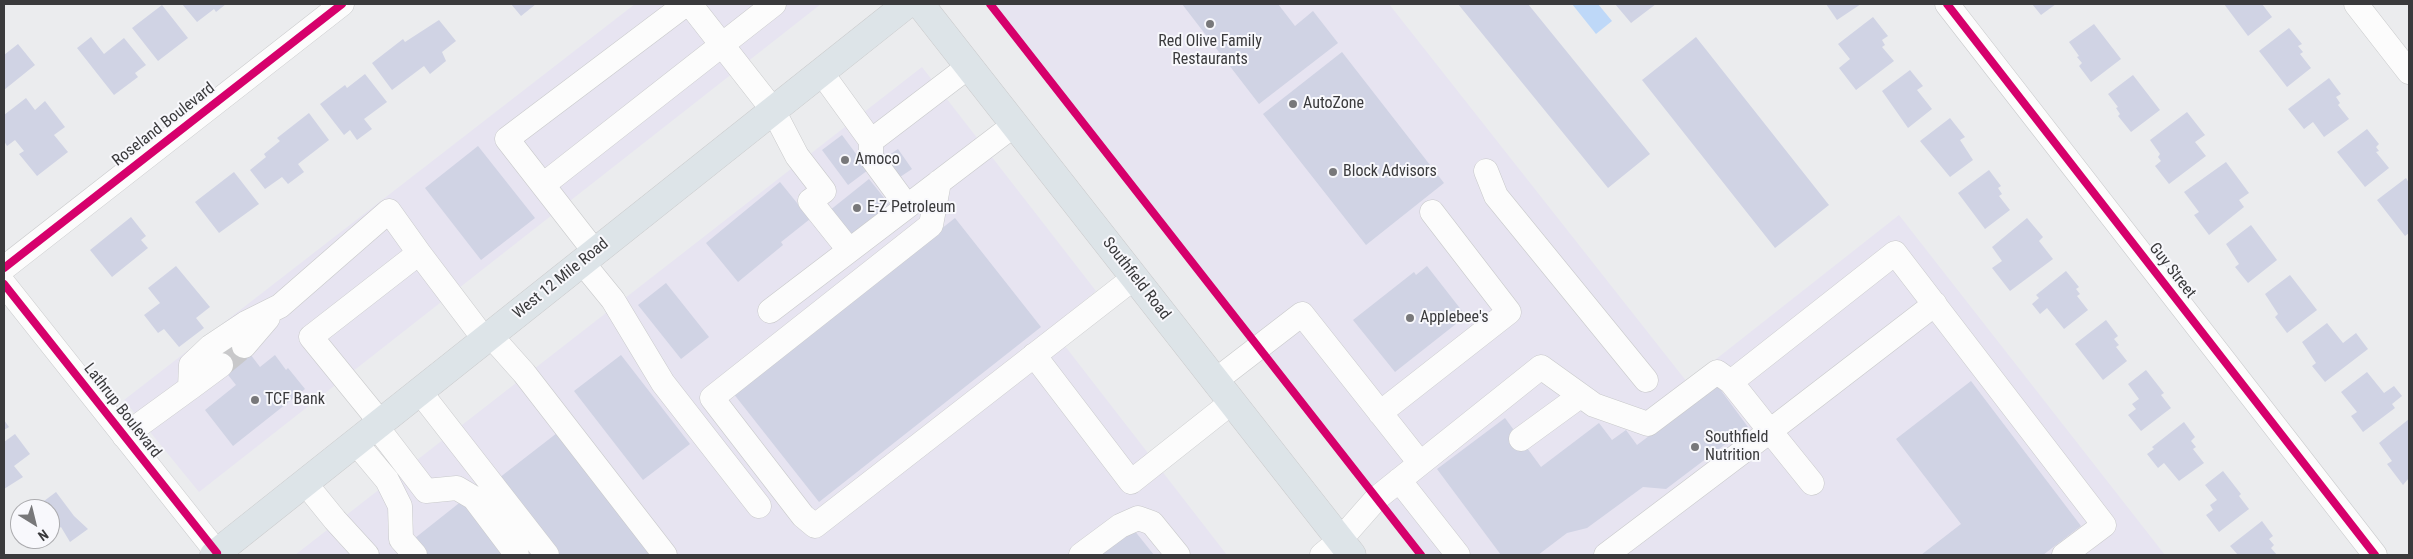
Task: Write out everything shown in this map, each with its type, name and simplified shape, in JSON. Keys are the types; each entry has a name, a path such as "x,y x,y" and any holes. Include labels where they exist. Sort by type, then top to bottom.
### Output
{"main road":[{"name":"West 12 Mile Road","path":"217,555 907,4"},
{"name":"Southfield Road","path":"920,4 1224,392 1338,550"}],"street":[{"name":"Roseland Boulevard","path":"4,268 342,4"},
{"path":"686,4 507,139 543,184 663,383 759,506"},
{"path":"690,4 773,110 797,156 824,191 810,201 849,250"},
{"path":"543,184 774,4"},
{"name":"Guy Street","path":"1947,4 2375,555"},
{"path":"2356,4 2409,72"},
{"path":"871,141 968,66"},
{"path":"821,72 871,141 871,157 907,206"},
{"path":"770,311 1014,125"},
{"path":"1486,171 1496,196 1646,380"},
{"path":"939,182 930,225 712,398 803,516 815,526 1135,277"},
{"path":"244,346 280,306 389,211 419,253 488,338 524,373 665,555"},
{"path":"1380,413 1509,312 1432,212"},
{"path":"419,253 312,337 371,431 426,491 457,488 474,498 517,555"},
{"path":"1731,382 1895,253 2104,525 2064,555"},
{"name":"Lathrup Boulevard","path":"4,284 217,555"},
{"path":"1622,551 1770,431 1934,304"},
{"path":"190,388 191,365 210,347 246,323 280,306"},
{"path":"1034,355 1131,482 1302,314 1420,464"},
{"path":"124,436 221,365"},
{"path":"1338,550 1377,498 1541,367 1594,405 1648,424 1718,372 1731,382 1812,484"},
{"path":"420,392 547,555"},
{"path":"1520,439 1580,396"},
{"path":"371,431 386,480 400,506 401,539 414,555"},
{"path":"1399,480 1458,555"},
{"path":"305,483 367,555"},
{"path":"1081,555 1120,526 1138,518 1152,522 1178,555"}],"shaded area":[{"path":"635,4 821,4 199,492 124,400"},
{"path":"993,4 1389,4 1687,382 1899,215 2165,555 1423,555"},
{"path":"922,67 1096,291 1051,328 1227,555 295,555"}],"water":[{"path":"1572,4 1598,4 1612,21 1596,34"}],"building":[{"path":"182,4 226,4 216,12 214,9 197,22"},
{"path":"511,4 536,4 521,16"},
{"path":"1182,4 1278,4 1295,26 1313,11 1338,43 1259,104"},
{"path":"1458,4 1528,4 1650,154 1608,188"},
{"path":"1615,4 1656,4 1631,23"},
{"path":"1826,4 1861,4 1837,20"},
{"path":"2032,4 2056,4 2041,15"},
{"path":"2224,4 2262,4 2272,17 2248,36"},
{"path":"162,5 188,38 158,61 132,28"},
{"path":"1873,17 1888,36 1882,40 1885,45 1882,47 1894,61 1856,90 1839,68 1850,59 1838,44"},
{"path":"439,20 456,41 442,52 446,61 430,74 424,66 392,90 372,63 403,39 405,42"},
{"path":"2094,24 2121,59 2091,82 2079,66 2082,63 2069,42"},
{"path":"2289,28 2302,44 2298,46 2303,52 2300,54 2311,68 2287,87 2259,51"},
{"path":"91,37 104,54 124,38 146,65 135,73 138,77 114,95 77,48"},
{"path":"1696,37 1829,205 1775,248 1642,80"},
{"path":"18,44 35,65 4,90 4,55"},
{"path":"1342,52 1444,183 1366,245 1263,114"},
{"path":"1910,70 1923,86 1917,90 1932,109 1908,128 1882,91"},
{"path":"365,74 387,102 364,119 372,129 357,140 350,130 344,135 320,104 345,85 347,88"},
{"path":"2133,75 2160,110 2131,132 2118,116 2120,114 2116,108 2118,107 2108,94"},
{"path":"2329,78 2341,94 2336,97 2340,103 2338,105 2349,119 2324,137 2313,122 2304,129 2288,109"},
{"path":"26,98 35,110 45,101 65,127 54,135 68,152 37,176 19,154 24,151 15,140 7,146 4,141 4,115"},
{"path":"2187,112 2205,135 2195,142 2206,156 2169,184 2155,166 2161,161 2158,157 2160,154 2150,140"},
{"path":"309,113 329,140 298,164 304,172 288,184 282,177 265,189 250,170 266,157 264,154 280,141 277,138"},
{"path":"1950,118 1965,137 1960,140 1973,160 1950,177 1920,141"},
{"path":"2367,129 2379,144 2376,147 2379,151 2376,152 2389,168 2365,187 2337,152"},
{"path":"842,135 868,170 848,185 822,150"},
{"path":"478,146 535,218 481,260 425,188"},
{"path":"898,149 912,169 894,181 880,161"},
{"path":"2226,162 2249,193 2239,200 2244,207 2209,235 2194,215 2199,212 2184,192"},
{"path":"1989,170 2001,186 1998,188 2002,194 1999,196 2010,210 1985,229 1958,193"},
{"path":"234,172 259,204 219,233 195,202"},
{"path":"2406,178 2409,183 2409,233 2405,236 2377,200"},
{"path":"869,179 889,204 849,236 829,211"},
{"path":"780,182 810,219 781,242 783,245 738,282 706,243"},
{"path":"131,217 146,236 141,240 148,248 112,277 90,250"},
{"path":"955,218 1041,327 819,502 733,393"},
{"path":"2027,218 2043,237 2039,241 2053,259 2010,291 1992,268 2002,261 1992,247"},
{"path":"2251,225 2277,260 2248,283 2235,267 2239,264 2226,244"},
{"path":"176,266 210,307 196,318 204,328 179,347 164,329 158,333 144,315 160,303 148,288"},
{"name":"Applebee's","path":"1427,266 1466,316 1395,372 1353,320 1414,272 1416,275"},
{"path":"2066,271 2079,287 2076,289 2080,294 2077,296 2088,310 2064,329 2047,308 2040,314 2032,304 2039,298 2036,295"},
{"path":"2290,275 2317,310 2287,333 2275,317 2278,314 2265,294"},
{"path":"666,283 709,337 681,359 638,305"},
{"path":"2106,320 2118,336 2114,339 2119,345 2116,347 2127,361 2103,380 2075,344"},
{"path":"2327,323 2343,343 2356,333 2368,349 2325,382 2312,366 2316,363 2302,342"},
{"name":"TCF Bank","path":"234,333 260,367 275,355 286,370 288,368 305,389 233,446 205,410 236,385 210,352"},
{"path":"621,355 690,444 643,480 574,391"},
{"path":"2146,370 2164,393 2161,395 2171,408 2141,431 2128,415 2136,409 2132,404 2139,399 2128,384"},
{"path":"2367,372 2384,393 2394,386 2402,396 2392,404 2395,408 2363,432 2351,416 2357,412 2341,392"},
{"path":"1971,381 2081,526 2043,555 1921,555 1961,524 1896,439"},
{"path":"1717,385 1748,427 1666,489 1643,487 1587,528 1567,533 1538,555 1501,555 1437,469 1505,418 1541,467 1599,423 1612,440 1626,430 1637,445"},
{"path":"2409,419 2409,478 2403,485 2387,464 2392,461 2379,443"},
{"path":"4,420 9,427 4,430"},
{"path":"2184,422 2195,437 2191,441 2196,447 2193,449 2204,463 2179,481 2164,463 2158,468 2147,454 2154,449 2152,447"},
{"path":"557,433 652,555 559,555 499,478"},
{"path":"15,434 30,454 14,466 23,477 4,489 4,442"},
{"path":"2223,471 2241,494 2239,496 2249,509 2219,532 2206,515 2213,510 2210,505 2217,500 2205,485"},
{"path":"56,492 74,516 88,529 70,542 60,528 60,499 47,499"},
{"path":"463,500 510,555 417,555 410,542"},
{"path":"2262,521 2273,536 2269,539 2274,545 2271,548 2277,555 2238,555 2230,546"},
{"path":"1134,530 1154,555 1101,555"}],"tunnel":[{"path":"221,365 244,346"}],"cycle path":[{"path":"4,268 342,4"},
{"path":"990,4 1421,555"},
{"path":"1947,4 2375,555"},
{"path":"4,284 217,553"}],"place":[{"name":"Red Olive Family Restaurants","path":"1210,24"},
{"name":"AutoZone","path":"1293,104"},
{"name":"Amoco","path":"845,160"},
{"name":"Block Advisors","path":"1333,172"},
{"name":"E-Z Petroleum","path":"857,208"},
{"name":"Applebee's","path":"1410,318"},
{"name":"TCF Bank","path":"255,400"},
{"name":"Southfield Nutrition","path":"1695,447"}]}
